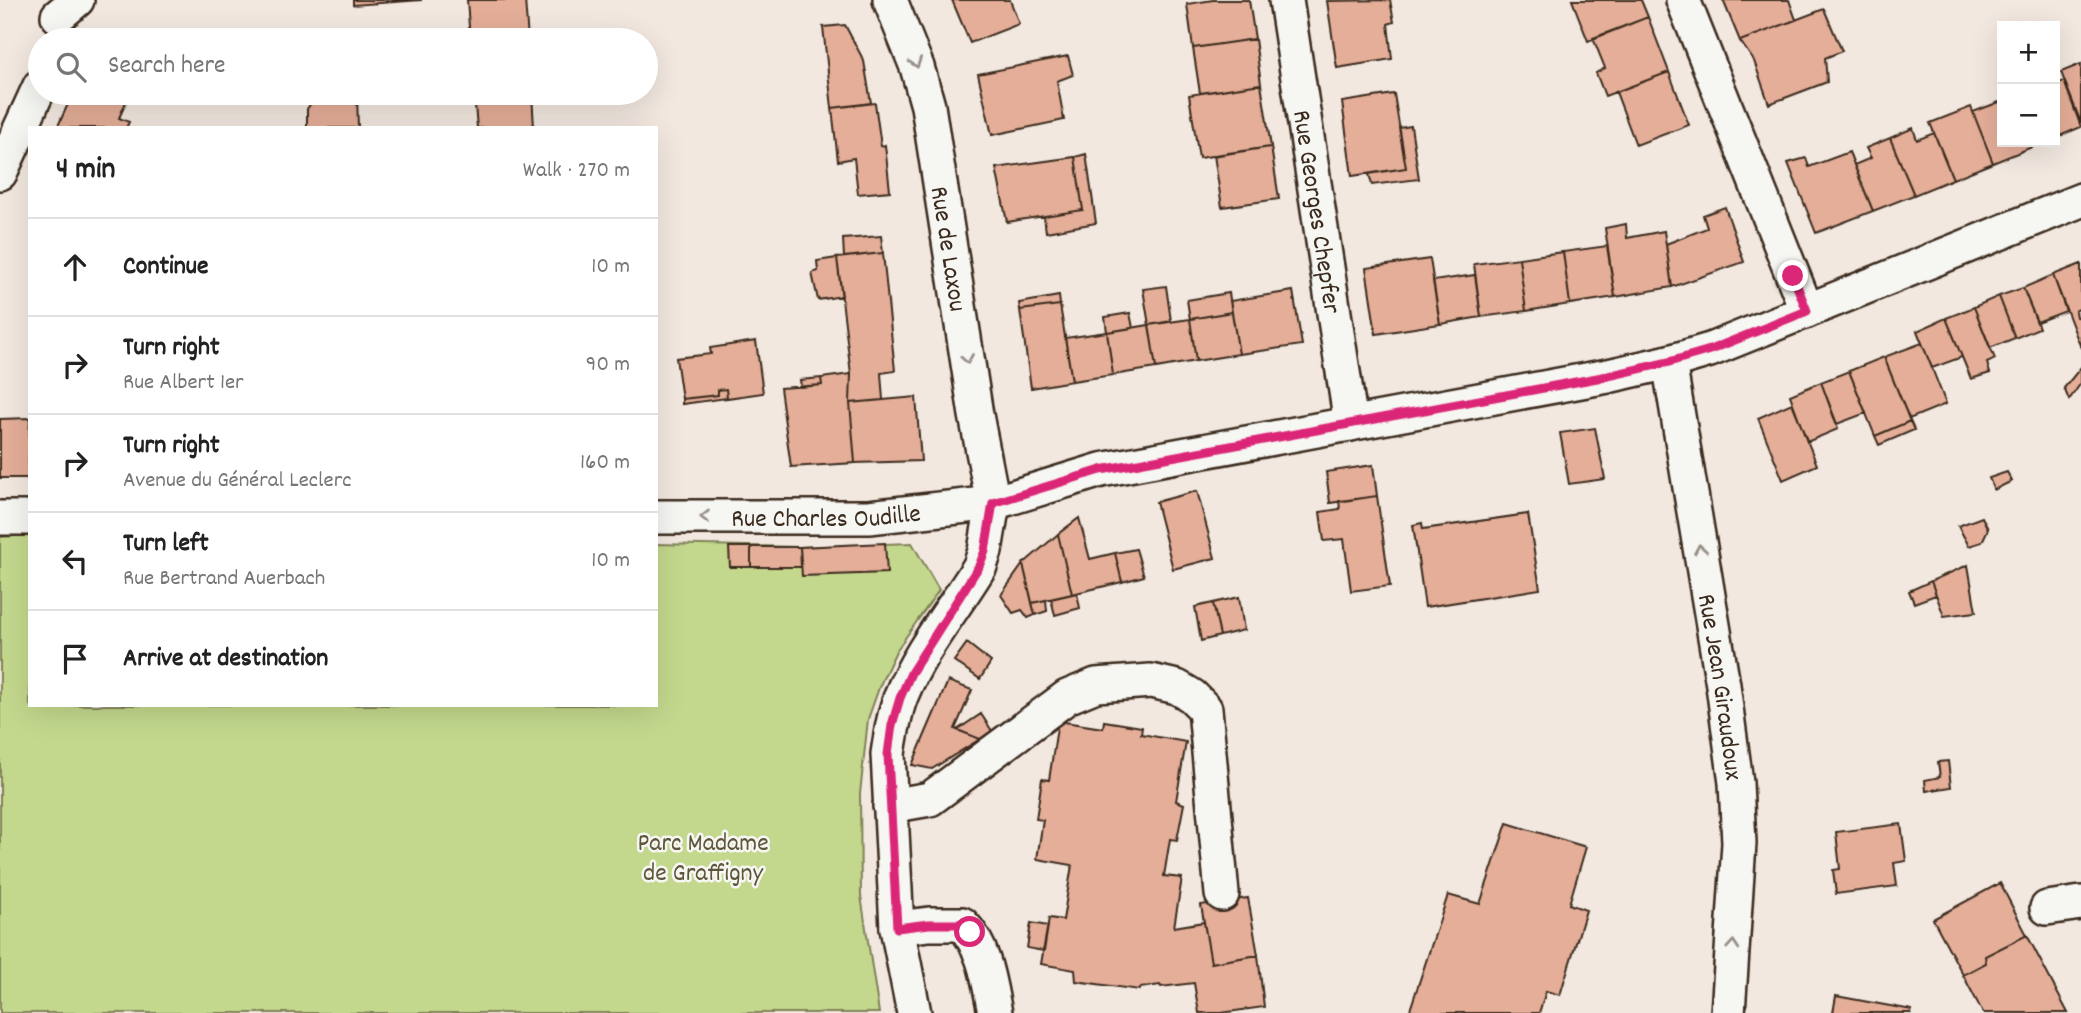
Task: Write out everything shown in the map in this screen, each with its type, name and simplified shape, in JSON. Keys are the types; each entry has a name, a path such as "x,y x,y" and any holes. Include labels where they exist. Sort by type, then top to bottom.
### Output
{"street":[{"name":"Rue de Laxou","path":"890,0 918,68 928,106 976,415 993,503"},
{"name":"Rue Georges Chepfer","path":"1286,0 1351,424"},
{"path":"1683,0 1807,311"},
{"path":"0,173 31,105"},
{"name":"Rue Charles Oudille","path":"658,517 869,517 993,503 1101,470 1608,376 1710,350 2081,200"},
{"name":"Rue Jean Giraudoux","path":"1669,362 1737,783 1739,844 1728,1013"},
{"path":"914,1013 897,928 888,754 892,725 911,673 979,566 985,551 993,503"},
{"path":"0,517 28,517"},
{"path":"890,806 930,799 1067,697 1096,685 1151,681 1177,687 1192,696 1205,709 1222,894"},
{"path":"2047,908 2081,903"},
{"path":"897,928 962,924 970,932 986,967 995,1013"}],"green space":[{"name":"Parc Madame de Graffigny","path":"28,535 28,707 658,707 658,544 800,547 912,543 939,590 896,651 880,685 868,719 860,794 861,896 879,1013 0,1013 0,537"}],"building":[{"path":"353,0 422,0 353,5"},
{"path":"467,0 525,0 527,28 469,28"},
{"path":"952,0 1010,0 1019,24 970,43"},
{"path":"1213,0 1249,0 1255,39 1193,48 1187,4"},
{"path":"1390,0 1394,22 1388,24 1392,59 1337,68 1327,1"},
{"path":"1572,0 1641,0 1648,17 1588,41"},
{"path":"1723,0 1789,0 1796,20 1740,41"},
{"path":"1824,9 1842,51 1825,58 1827,82 1769,104 1754,61 1740,41"},
{"path":"1648,17 1669,72 1605,96 1596,73 1605,68 1593,38"},
{"path":"845,25 864,61 871,103 832,108 823,27"},
{"path":"1255,39 1261,84 1200,93 1193,48"},
{"path":"1068,56 1073,75 1057,81 1064,120 992,135 978,74"},
{"path":"2081,64 2081,123 2061,72"},
{"path":"1669,72 1689,125 1636,145 1616,92"},
{"path":"2064,81 2081,127 2060,136 2060,84"},
{"path":"1261,84 1271,147 1199,158 1189,95"},
{"path":"1394,94 1406,168 1352,176 1342,102"},
{"path":"875,103 881,146 885,145 890,191 858,194 854,158 838,161 832,108"},
{"path":"1997,103 1997,147 2032,147 1993,163 1973,112"},
{"path":"68,105 125,105 119,118 129,122 127,126 58,126"},
{"path":"310,105 357,105 358,126 307,126 307,109"},
{"path":"475,105 533,105 534,126 477,126"},
{"path":"1971,107 1993,163 1953,179 1930,123"},
{"path":"1411,126 1419,179 1372,185 1369,174 1406,168 1399,128"},
{"path":"1913,128 1917,140 1934,133 1953,179 1914,195 1890,138"},
{"path":"1890,138 1914,195 1873,211 1854,165 1871,158 1866,148"},
{"path":"1271,147 1279,199 1222,207 1214,155"},
{"path":"1849,152 1873,211 1816,233 1788,163 1806,158 1809,167"},
{"path":"1086,154 1096,223 1046,232 1044,216 1083,210 1075,157"},
{"path":"1075,157 1083,210 1007,222 996,168"},
{"path":"1725,207 1744,262 1672,287 1666,244 1707,228 1703,215"},
{"path":"1626,224 1627,238 1664,231 1672,287 1615,297 1605,228"},
{"path":"881,236 883,253 844,257 843,239"},
{"path":"1607,246 1615,297 1570,304 1563,252"},
{"path":"1563,252 1570,304 1526,311 1519,258"},
{"path":"883,253 895,371 881,373 883,400 850,403 851,374 837,258"},
{"path":"837,258 842,296 818,300 812,273 818,271 817,261"},
{"path":"1519,258 1526,311 1481,317 1474,264"},
{"path":"1430,259 1440,324 1376,334 1366,268"},
{"path":"2081,264 2081,308 2075,311 2076,317 2081,318 2081,348 2053,275"},
{"path":"1475,275 1481,317 1440,324 1433,281"},
{"path":"2053,275 2066,311 2037,322 2023,288"},
{"path":"1166,286 1171,321 1149,325 1143,289"},
{"path":"2023,288 2039,328 2015,338 1999,296"},
{"path":"1293,291 1302,345 1239,354 1230,301"},
{"path":"1229,293 1232,312 1190,319 1187,300"},
{"path":"1059,296 1060,305 1020,310 1019,303"},
{"path":"1999,296 2015,338 1990,348 1974,307"},
{"path":"1060,305 1072,381 1031,388 1020,310"},
{"path":"1974,307 1995,359 1987,363 1990,373 1971,379 1946,318"},
{"path":"1232,312 1239,354 1196,361 1190,319"},
{"path":"1130,313 1133,328 1107,332 1105,317"},
{"path":"1946,318 1962,357 1932,368 1917,331"},
{"path":"1190,319 1196,361 1156,368 1149,325"},
{"path":"1149,325 1156,368 1113,375 1107,332"},
{"path":"1107,332 1113,375 1072,381 1065,338"},
{"path":"756,341 763,393 727,398 726,389 718,390 718,395 682,399 676,358 711,354 710,348"},
{"path":"1922,343 1946,404 1909,419 1884,357"},
{"path":"1884,357 1910,421 1875,436 1849,371"},
{"path":"2081,367 2081,383 2069,400 2064,388"},
{"path":"1849,371 1866,413 1837,424 1821,382"},
{"path":"851,374 850,403 855,463 791,467 780,388 822,385 821,378"},
{"path":"821,378 822,385 801,387 800,380"},
{"path":"1821,382 1838,429 1807,442 1790,395"},
{"path":"726,389 727,398 682,404 682,399 718,395 718,390"},
{"path":"916,397 921,461 855,463 850,403"},
{"path":"1792,403 1817,465 1783,480 1758,418"},
{"path":"28,418 28,478 0,478 0,419"},
{"path":"1910,421 1914,430 1879,445 1875,436"},
{"path":"1595,428 1605,479 1569,484 1560,433"},
{"path":"1373,465 1377,496 1330,503 1326,472"},
{"path":"2007,472 2012,481 1994,490 1989,478"},
{"path":"1197,491 1215,558 1173,569 1156,502"},
{"path":"1377,496 1390,586 1351,591 1344,539 1324,541 1320,512 1340,509 1339,501"},
{"path":"1528,514 1540,589 1425,607 1413,525 1422,523 1423,529"},
{"path":"1982,517 1988,529 1982,542 1969,546 1958,526"},
{"path":"1079,518 1090,559 1115,553 1122,582 1072,594 1058,534"},
{"path":"1058,534 1072,594 1032,603 1023,564"},
{"path":"885,543 887,573 802,576 800,547"},
{"path":"729,547 751,547 751,567 730,567"},
{"path":"751,547 800,547 801,567 751,567"},
{"path":"1136,549 1144,576 1122,582 1115,553"},
{"path":"1023,564 1035,615 1028,618 1022,610 1013,613 1001,595"},
{"path":"1968,565 1976,612 1944,616 1931,581"},
{"path":"1931,581 1936,595 1914,603 1909,591"},
{"path":"1077,593 1080,608 1055,615 1051,599"},
{"path":"1239,597 1244,630 1220,636 1213,603"},
{"path":"1046,600 1047,611 1035,615 1032,603"},
{"path":"1213,603 1220,636 1201,641 1195,607"},
{"path":"967,643 991,662 980,679 954,661"},
{"path":"948,681 972,690 955,729 980,739 932,769 912,765"},
{"path":"981,714 992,731 980,739 957,730"},
{"path":"1058,721 1103,728 1104,721 1142,727 1141,734 1186,742 1176,801 1184,804 1177,840 1170,839 1164,876 1182,878 1174,927 1204,922 1211,963 1258,955 1264,1007 1199,1013 1194,983 1160,985 1139,990 1076,981 1075,970 1041,964 1049,918 1063,920 1072,865 1037,859 1043,820 1036,819 1042,779 1049,780"},
{"path":"1948,761 1951,787 1926,791 1925,780 1940,777 1938,762"},
{"path":"1507,823 1586,847 1569,904 1586,910 1560,995 1546,991 1539,1013 1409,1013 1448,895 1480,904"},
{"path":"1901,824 1906,861 1894,863 1897,886 1836,894 1833,870 1840,869 1836,832"},
{"path":"2000,883 2027,935 1985,956 1986,963 1963,975 1933,919"},
{"path":"1248,898 1258,955 1211,963 1201,905"},
{"path":"1031,923 1048,926 1044,951 1027,948"},
{"path":"2027,935 2068,1013 1983,1013 1963,975 1986,963 1985,956"},
{"path":"1836,996 1912,1010 1911,1013 1833,1013"}],"route":[{"path":"970,932 962,924 947,923 897,928 888,754 892,725 911,673 979,566 985,551 993,503 1101,470 1608,376 1669,362 1710,350 1807,311 1793,276"}]}
